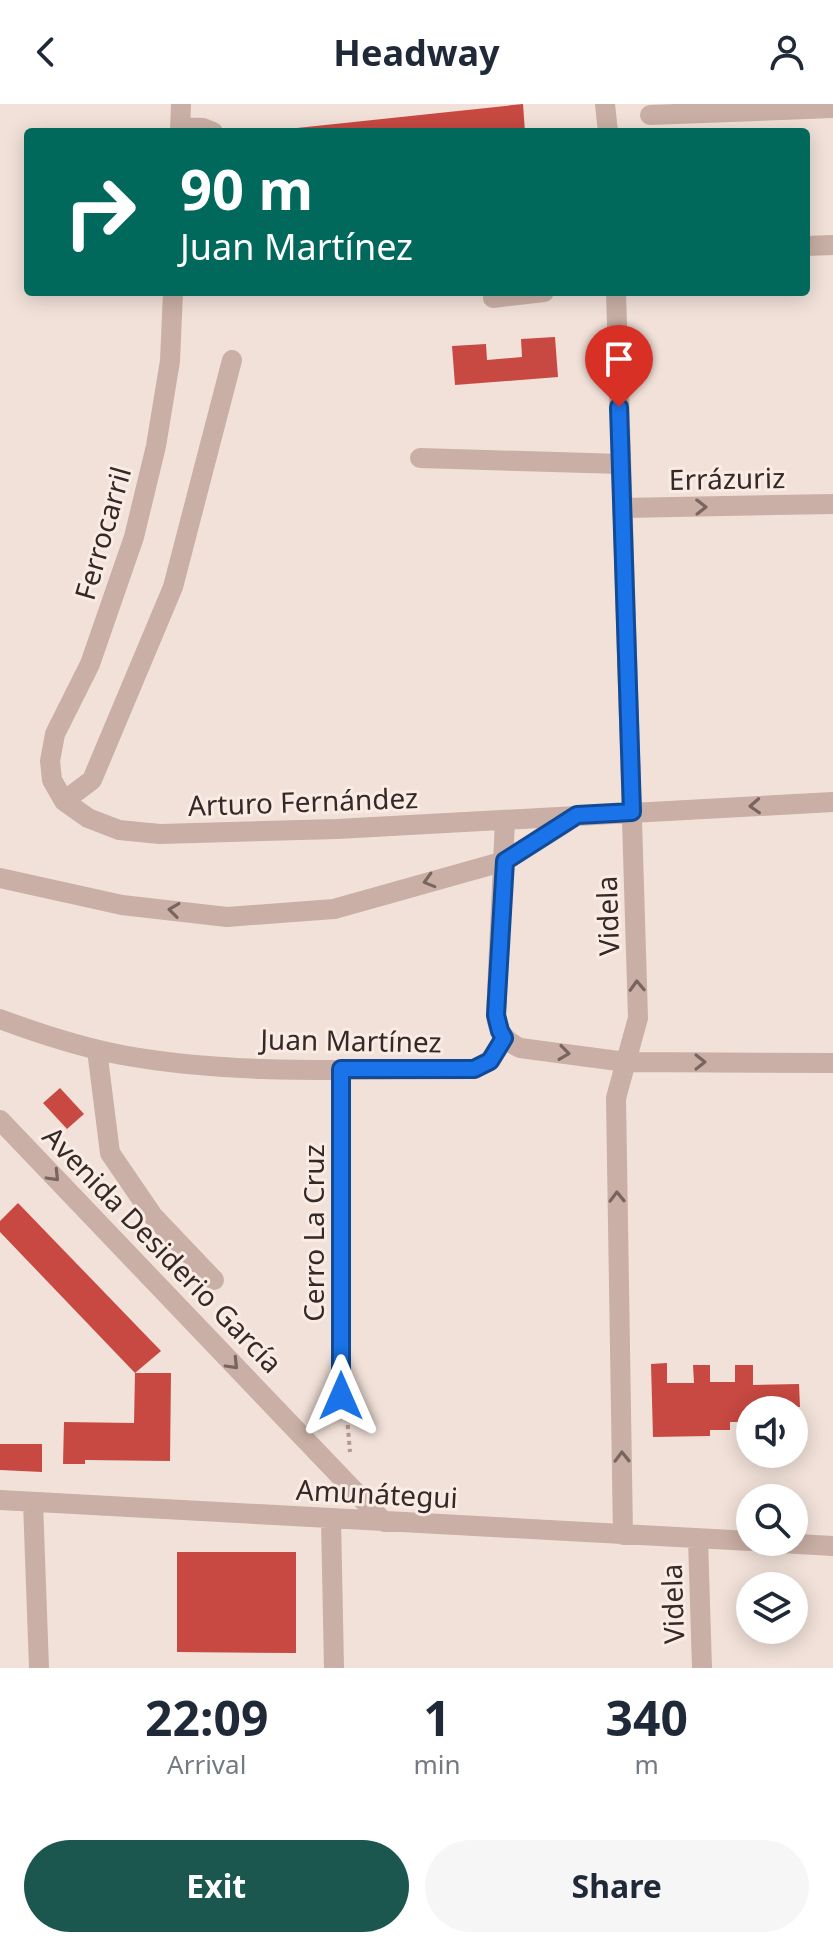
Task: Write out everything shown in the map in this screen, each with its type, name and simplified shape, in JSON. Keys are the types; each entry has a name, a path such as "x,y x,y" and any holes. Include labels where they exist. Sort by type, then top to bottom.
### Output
{"street":[{"path":"180,128 181,104"},
{"path":"605,104 608,128"},
{"path":"647,117 833,108"},
{"path":"810,246 833,245"},
{"name":"Ferrocarril","path":"52,780 50,761 55,734 90,664 134,537 156,446 170,361 173,296"},
{"path":"493,298 510,296"},
{"name":"Videla","path":"616,296 638,1018 616,1098 623,1535"},
{"path":"64,801 92,780 173,587 232,360"},
{"path":"420,458 621,464"},
{"name":"Errázuriz","path":"623,508 833,504"},
{"name":"Arturo Fernández","path":"52,780 64,801 88,818 119,830 160,834 337,829 833,802"},
{"name":"Arturo Fernández","path":"0,878 122,905 227,917 334,909 505,861 577,815"},
{"path":"505,820 496,1015 504,1038 520,1048 626,1062 833,1063"},
{"name":"Juan Martínez","path":"0,1019 97,1050 180,1062 341,1069 474,1069 490,1061 504,1038"},
{"path":"97,1050 110,1153 153,1216 214,1280"},
{"name":"Cerro La Cruz","path":"341,1069 341,1396"},
{"name":"Avenida Desiderio García","path":"0,1120 384,1522"},
{"name":"Amunátegui","path":"0,1500 736,1540"},
{"path":"33,1502 39,1668"},
{"path":"331,1519 334,1668"},
{"name":"Videla","path":"698,1539 702,1668"},
{"path":"808,1545 833,1546"}],"path":[{"path":"349,1424 350,1457"}],"building":[{"path":"523,104 525,128 297,128"},
{"path":"555,337 558,377 455,385 452,346 486,344 487,360 522,357 521,339"},
{"path":"60,1088 84,1114 67,1129 43,1103"},
{"path":"18,1203 161,1351 135,1373 0,1232 0,1221"},
{"path":"667,1363 667,1383 694,1383 693,1365 710,1365 710,1382 735,1382 735,1365 753,1365 753,1385 799,1384 800,1396 736,1396 736,1422 730,1422 730,1430 710,1430 710,1436 653,1437 651,1364"},
{"path":"135,1373 171,1373 170,1461 85,1460 85,1464 63,1464 64,1422 134,1423"},
{"path":"0,1444 42,1444 42,1472 0,1470"},
{"path":"177,1552 296,1552 296,1653 177,1652"}],"route":[{"path":"341,1396 341,1069 474,1069 490,1061 504,1038 496,1015 505,861 577,815 632,812 619,407"}]}
